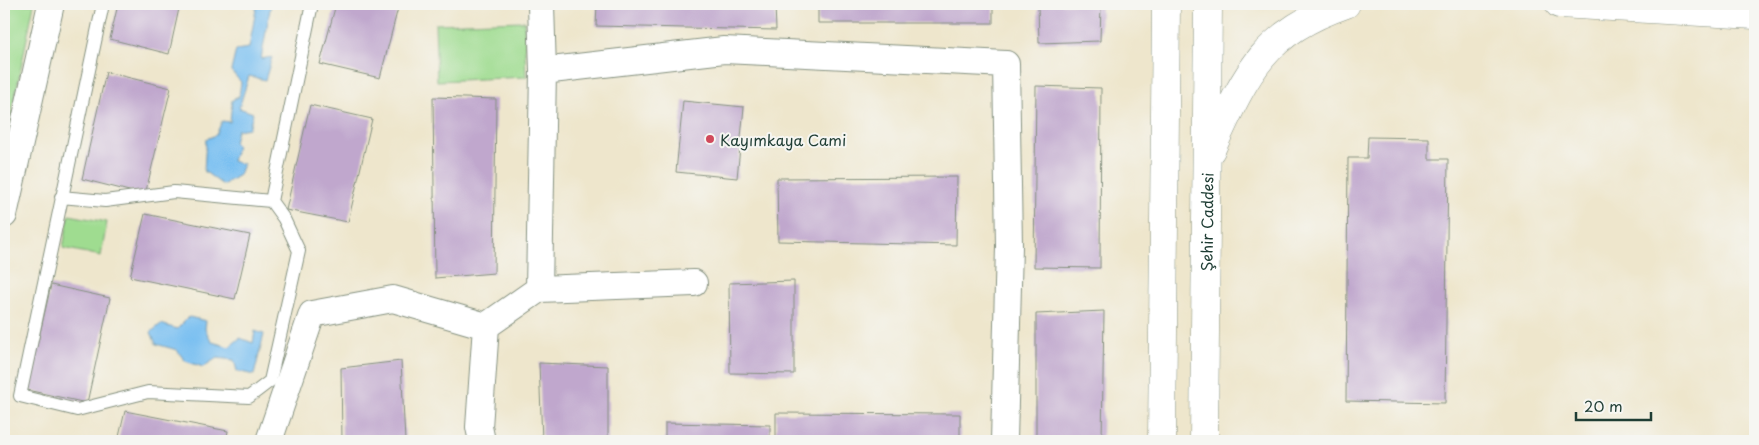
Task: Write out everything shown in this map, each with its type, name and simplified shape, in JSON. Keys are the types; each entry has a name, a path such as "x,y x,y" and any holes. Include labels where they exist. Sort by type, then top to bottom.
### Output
{"main road":[{"path":"1162,441 1166,4"},
{"name":"Şehir Caddesi","path":"1204,441 1208,4"},
{"path":"1208,158 1245,80 1261,57 1279,38 1300,24 1346,4"},
{"path":"1559,4 1755,15"}],"street":[{"path":"4,216 51,4"},
{"path":"538,289 543,71 541,4"},
{"path":"543,71 724,50 1006,64 1009,246 1004,441"},
{"path":"486,326 538,289 694,283"},
{"path":"269,441 312,314 393,299 486,326"},
{"path":"482,441 479,427 486,326"}],"lane":[{"path":"103,4 20,396 77,410 148,392 249,397 270,381 299,251 284,219 271,201 312,4"},
{"path":"61,197 105,201 174,192 271,201"}],"green space":[{"path":"4,4 34,4 4,151"},
{"path":"524,21 526,77 437,81 435,24"},
{"path":"69,215 107,222 101,256 63,248"}],"water":[{"path":"257,4 271,4 261,59 272,57 265,80 249,76 239,108 253,113 249,128 237,130 234,143 237,146 232,161 243,164 239,175 223,185 204,171 206,139 216,135 222,121 230,122 232,100 239,97 241,82 231,71 236,50 249,48"},
{"path":"189,317 206,321 205,329 212,342 229,347 240,338 253,343 255,331 264,334 254,375 237,371 234,360 217,358 203,367 185,361 177,350 156,344 151,332 161,324 177,329"}],"building":[{"path":"118,4 180,4 169,54 110,39"},
{"path":"336,4 399,4 380,78 320,64"},
{"path":"597,4 775,4 776,30 596,26"},
{"path":"818,4 993,4 993,23 818,23"},
{"path":"1038,4 1101,4 1100,41 1039,43"},
{"path":"106,72 171,88 145,195 82,179"},
{"path":"1036,86 1101,88 1100,268 1034,267"},
{"path":"433,97 496,99 494,273 435,278"},
{"name":"Kayımkaya Cami","path":"683,101 744,107 737,178 676,172"},
{"path":"310,105 372,119 348,222 286,210"},
{"path":"1368,137 1429,138 1429,159 1448,159 1445,403 1346,401 1348,158 1367,158"},
{"path":"957,177 956,245 778,241 777,178"},
{"path":"145,214 250,235 235,299 130,277"},
{"path":"794,281 794,374 730,373 729,283"},
{"path":"51,285 110,298 87,403 27,390"},
{"path":"1104,311 1102,441 1036,441 1036,314"},
{"path":"401,361 405,441 342,441 341,368"},
{"path":"539,363 608,366 608,441 542,441"},
{"path":"125,411 228,431 226,441 118,441"},
{"path":"776,413 960,414 960,441 776,441"},
{"path":"665,423 770,425 770,441 665,441"}],"place":[{"name":"Kayımkaya Cami","path":"710,139"}]}
